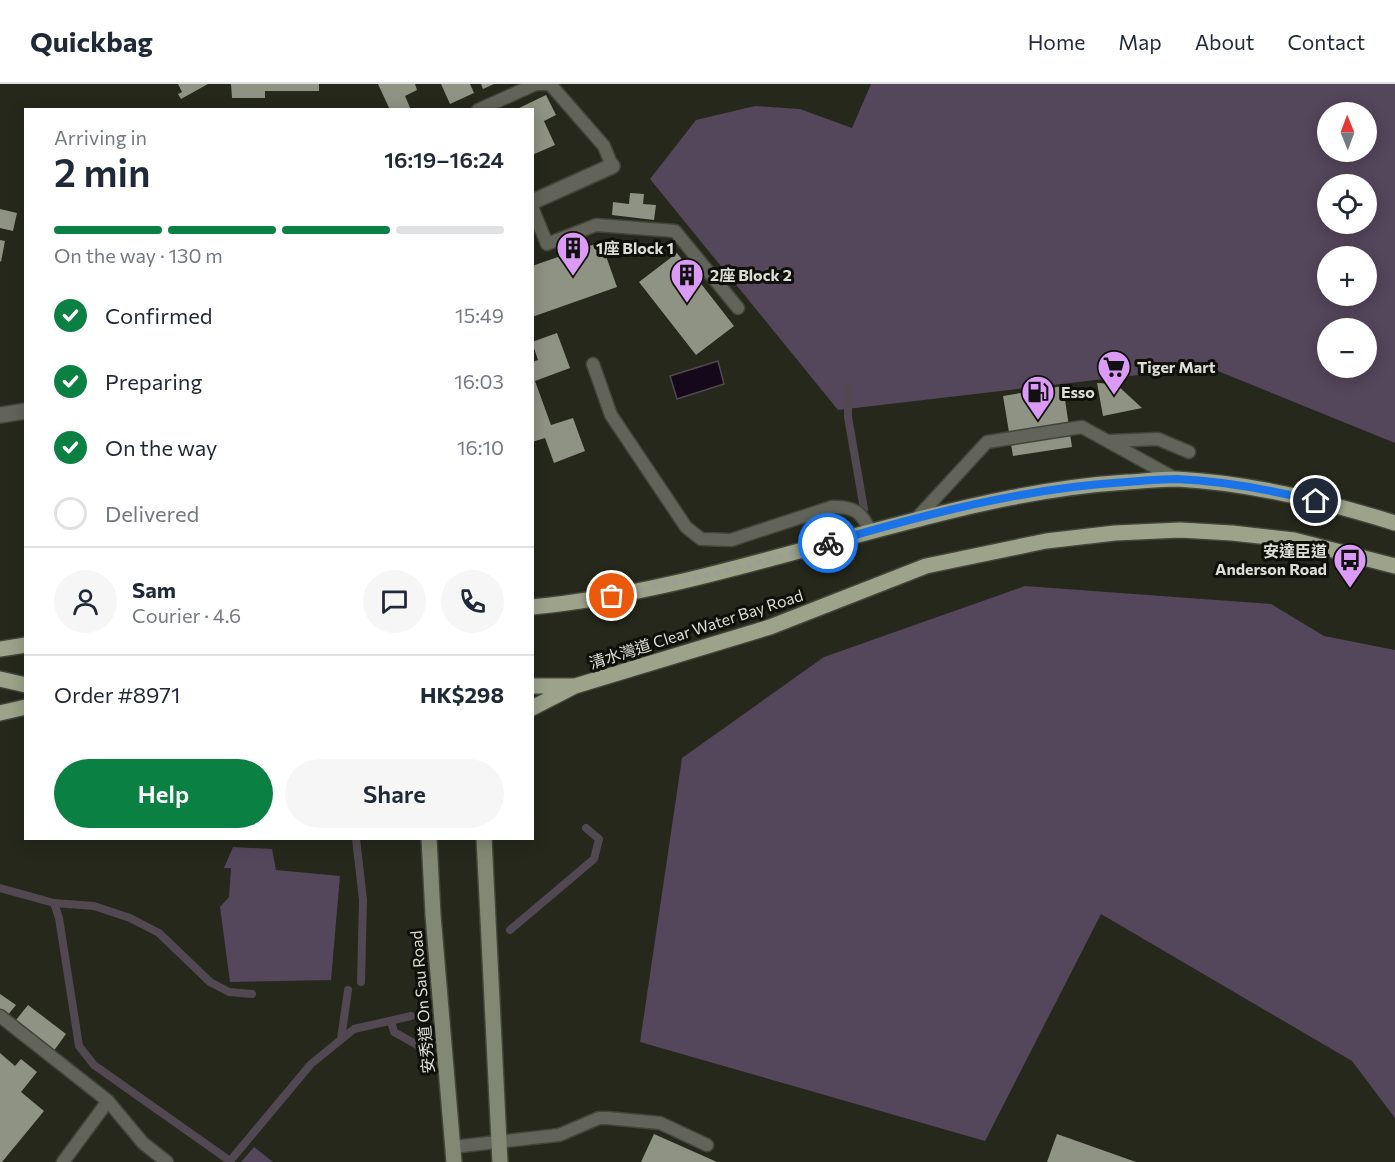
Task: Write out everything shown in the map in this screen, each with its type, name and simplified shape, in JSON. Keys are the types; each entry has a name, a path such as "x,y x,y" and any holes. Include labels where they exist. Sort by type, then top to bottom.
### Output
{"main road":[{"path":"534,607 589,602 729,570 916,519 1039,490 1176,479 1297,496 1395,522"},
{"name":"清水灣道 Clear Water Bay Road","path":"534,686 575,686 770,627 926,566 1046,541 1115,533 1180,530 1221,532 1294,540 1395,566"},
{"path":"1,647 24,645"},
{"path":"0,679 24,685"},
{"path":"534,707 575,686"},
{"path":"0,713 24,707"},
{"name":"安秀道 On Sau Road","path":"429,840 433,915 454,1154"},
{"path":"484,840 500,1162"}],"street":[{"path":"534,201 612,166"},
{"path":"0,415 24,411"}],"lane":[{"path":"482,108 536,84 550,84 604,146 612,166"},
{"path":"534,212 547,244 596,225 675,231 738,308"},
{"path":"593,364 611,415 686,528 701,539 731,540 832,507 849,506 863,515 870,531"},
{"path":"916,519 987,442 1082,427 1176,479"},
{"path":"1107,441 1158,439 1189,452"},
{"path":"0,1016 108,1101 143,1143 167,1162"},
{"path":"63,1162 108,1101"},
{"path":"454,1154 500,1143 559,1135 599,1118 636,1119 660,1123 707,1145"}],"shaded area":[{"path":"871,84 1395,84 1395,443 1208,367 838,410 650,179 696,120 755,106 800,109 852,128"},
{"path":"718,361 724,384 677,399 670,376"},
{"path":"1025,586 1271,604 1324,636 1395,650 1395,1118 1352,1061 1101,914 985,1141 640,1042 682,758 824,657"},
{"path":"233,847 272,849 276,870 340,876 331,980 230,982 220,907 229,897 231,868 224,868"},
{"path":"254,1147 273,1162 241,1162"}],"building":[{"path":"178,84 208,84 181,99 178,94 182,92"},
{"path":"231,84 319,84 319,91 265,91 265,98 232,98"},
{"path":"378,84 415,84 417,90 405,96 410,108 389,108"},
{"path":"441,84 470,84 474,93 450,104"},
{"path":"481,84 494,84 483,89"},
{"path":"546,95 556,115 544,121 555,145 534,154 534,108 519,108"},
{"path":"630,193 644,194 643,204 656,205 654,220 612,215 613,202 629,204"},
{"path":"0,209 17,213 13,231 0,228"},
{"path":"0,240 5,241 1,262 0,261"},
{"name":"1座 Block 1","path":"601,242 617,287 534,316 534,265"},
{"name":"2座 Block 2","path":"677,253 734,326 696,355 639,282"},
{"path":"557,333 570,368 535,381 551,425 573,418 585,451 554,463 545,438 534,441 534,361 538,360 534,341"},
{"name":"Tiger Mart","path":"1097,383 1116,384 1142,408 1103,416"},
{"name":"Esso","path":"1063,386 1072,447 1013,456 1003,396"},
{"path":"0,994 16,1005 7,1016 0,1010"},
{"path":"28,1005 66,1034 53,1052 16,1020"},
{"path":"0,1053 15,1066 21,1059 37,1072 21,1092 44,1111 2,1162 0,1162"},
{"path":"654,1134 717,1162 641,1162"},
{"path":"1057,1134 1136,1162 1047,1162"}],"waterway":[{"path":"848,387 848,417 864,509"},
{"path":"510,930 594,859 599,839 586,828"},
{"path":"356,840 363,900 361,982"},
{"path":"0,888 54,903 94,906 130,918 159,933 210,982 229,992 252,994"},
{"path":"54,903 59,918 79,1046 94,1065 230,1161 311,1064 354,1029 411,1016"},
{"path":"341,1039 348,990"},
{"path":"391,1021 394,1032 419,1046"}],"way so far":[{"path":"612,596 752,565 828,543"}],"place":[{"name":"1座 Block 1","path":"573,277"},
{"name":"2座 Block 2","path":"687,304"},
{"name":"Tiger Mart","path":"1114,396"},
{"name":"Esso","path":"1038,421"},
{"name":"安達臣道 Anderson Road","path":"1350,589"}],"route":[{"path":"828,543 978,503 1039,490 1099,484 1176,479 1238,486 1316,501"}]}
